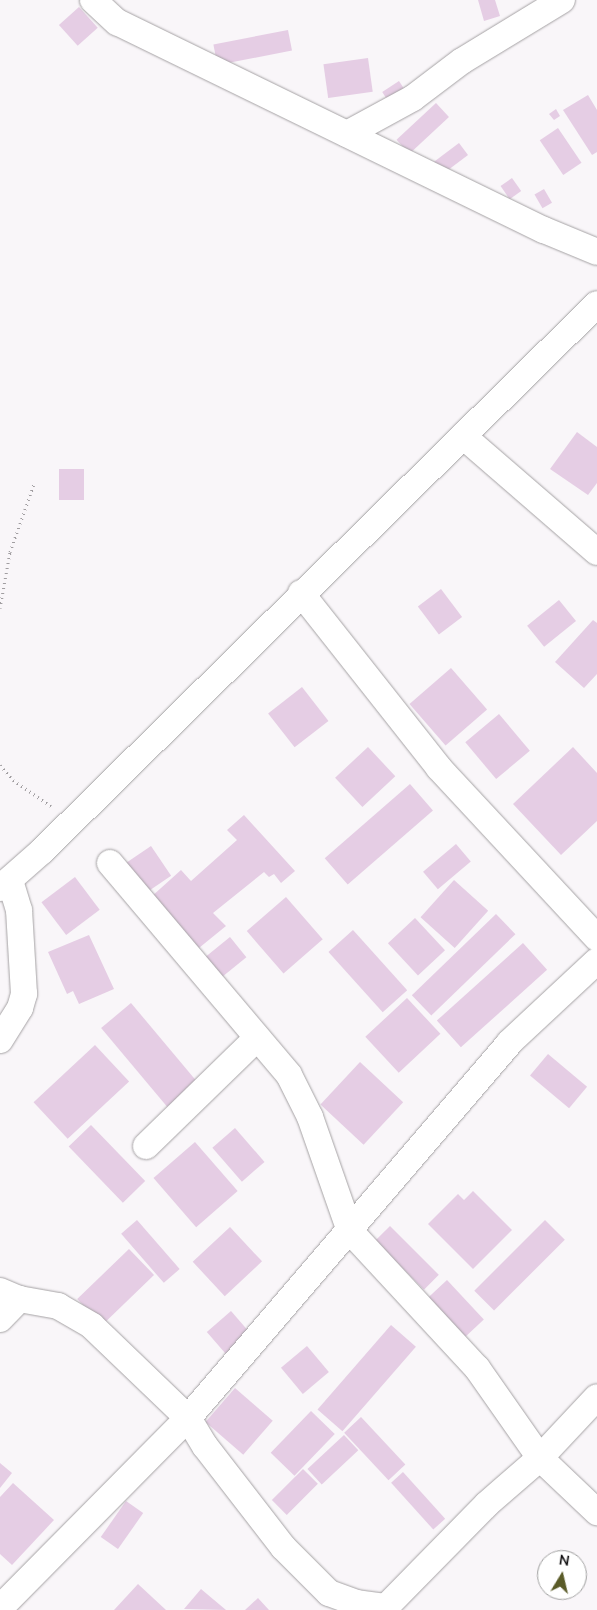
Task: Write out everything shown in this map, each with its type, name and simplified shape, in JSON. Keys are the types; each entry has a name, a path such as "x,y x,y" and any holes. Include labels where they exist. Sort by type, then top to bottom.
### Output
{"street":[{"path":"93,0 117,22 544,230 597,252"},
{"path":"347,134 413,98 462,61 562,0"},
{"path":"0,1040 20,1008 24,994 19,910 5,884 72,821 301,593 464,436 597,304"},
{"path":"464,436 597,552"},
{"path":"301,593 439,768 597,938"},
{"path":"110,863 289,1075 310,1116 350,1230 477,1368 540,1458 597,1512"},
{"path":"0,1608 188,1418 509,1042 597,961"},
{"path":"146,1146 257,1038"},
{"path":"0,1320 9,1295 58,1306 92,1326 188,1418 204,1446 283,1547 329,1593 357,1603 385,1608 487,1504 540,1458 597,1398"}],"path":[{"path":"0,608 10,552 34,484"},
{"path":"0,765 13,780 72,821"}],"building":[{"path":"478,0 495,0 500,16 484,21"},
{"path":"79,7 98,28 78,46 59,25"},
{"path":"288,30 292,51 217,65 213,45"},
{"path":"368,58 373,92 328,98 323,64"},
{"path":"399,81 408,95 391,106 382,92"},
{"path":"588,95 597,110 597,152 592,155 563,110"},
{"path":"436,103 449,117 409,154 397,140"},
{"path":"556,109 560,116 554,120 549,114"},
{"path":"558,128 581,163 563,175 540,140"},
{"path":"459,143 468,155 440,176 431,164"},
{"path":"512,178 521,191 510,199 501,186"},
{"path":"544,189 552,203 542,208 534,195"},
{"path":"577,432 597,447 597,483 588,495 550,469"},
{"path":"59,469 84,469 84,500 59,500"},
{"path":"441,589 462,617 439,634 418,606"},
{"path":"559,600 576,621 544,647 527,626"},
{"path":"593,620 597,623 597,674 584,688 555,662"},
{"path":"451,668 487,710 446,746 409,704"},
{"path":"302,687 328,721 295,747 268,713"},
{"path":"499,714 530,751 496,779 465,742"},
{"path":"368,747 395,776 362,807 335,778"},
{"path":"573,747 597,773 597,821 561,855 513,804"},
{"path":"410,784 433,810 348,885 325,858"},
{"path":"244,815 295,871 281,883 274,874 269,877 264,872 213,913 226,926 194,952 151,897 181,870 191,881 237,840 227,830"},
{"path":"456,844 471,862 438,889 423,872"},
{"path":"151,846 171,876 145,894 124,864"},
{"path":"75,877 100,910 66,935 41,902"},
{"path":"454,880 488,911 455,948 421,917"},
{"path":"286,897 323,939 283,973 247,931"},
{"path":"496,914 515,934 431,1015 412,995"},
{"path":"415,918 445,950 418,975 388,943"},
{"path":"353,930 407,990 383,1012 328,952"},
{"path":"89,935 114,989 79,1004 73,991 67,994 48,952"},
{"path":"230,937 246,957 215,982 199,962"},
{"path":"523,943 547,970 461,1047 437,1021"},
{"path":"407,998 440,1034 399,1073 365,1037"},
{"path":"131,1003 198,1083 169,1109 101,1028"},
{"path":"95,1045 129,1082 68,1139 34,1102"},
{"path":"548,1054 587,1087 569,1108 530,1075"},
{"path":"360,1062 403,1102 364,1145 320,1104"},
{"path":"91,1125 145,1181 123,1203 69,1147"},
{"path":"235,1128 265,1162 242,1182 212,1148"},
{"path":"195,1142 238,1191 196,1227 153,1178"},
{"path":"473,1191 512,1230 473,1269 428,1224 458,1194 464,1200"},
{"path":"137,1220 180,1269 164,1283 121,1234"},
{"path":"545,1220 565,1240 494,1311 474,1291"},
{"path":"390,1226 439,1275 424,1290 375,1241"},
{"path":"230,1227 262,1261 225,1296 193,1262"},
{"path":"129,1249 154,1275 102,1325 77,1299"},
{"path":"447,1280 484,1319 465,1337 428,1298"},
{"path":"231,1311 252,1335 228,1356 207,1332"},
{"path":"391,1325 416,1347 342,1431 318,1410"},
{"path":"307,1346 329,1372 303,1394 281,1368"},
{"path":"235,1388 273,1421 243,1455 205,1422"},
{"path":"311,1411 335,1434 294,1476 271,1453"},
{"path":"361,1417 405,1465 389,1480 344,1433"},
{"path":"344,1435 358,1450 322,1484 307,1469"},
{"path":"0,1463 12,1473 0,1488"},
{"path":"303,1469 318,1484 287,1515 272,1500"},
{"path":"403,1472 445,1519 433,1530 391,1483"},
{"path":"13,1483 54,1520 12,1565 0,1554 0,1497"},
{"path":"126,1501 143,1513 118,1549 101,1537"},
{"path":"138,1584 166,1610 114,1610"},
{"path":"201,1589 226,1610 184,1609"},
{"path":"258,1598 269,1610 245,1610"}]}
